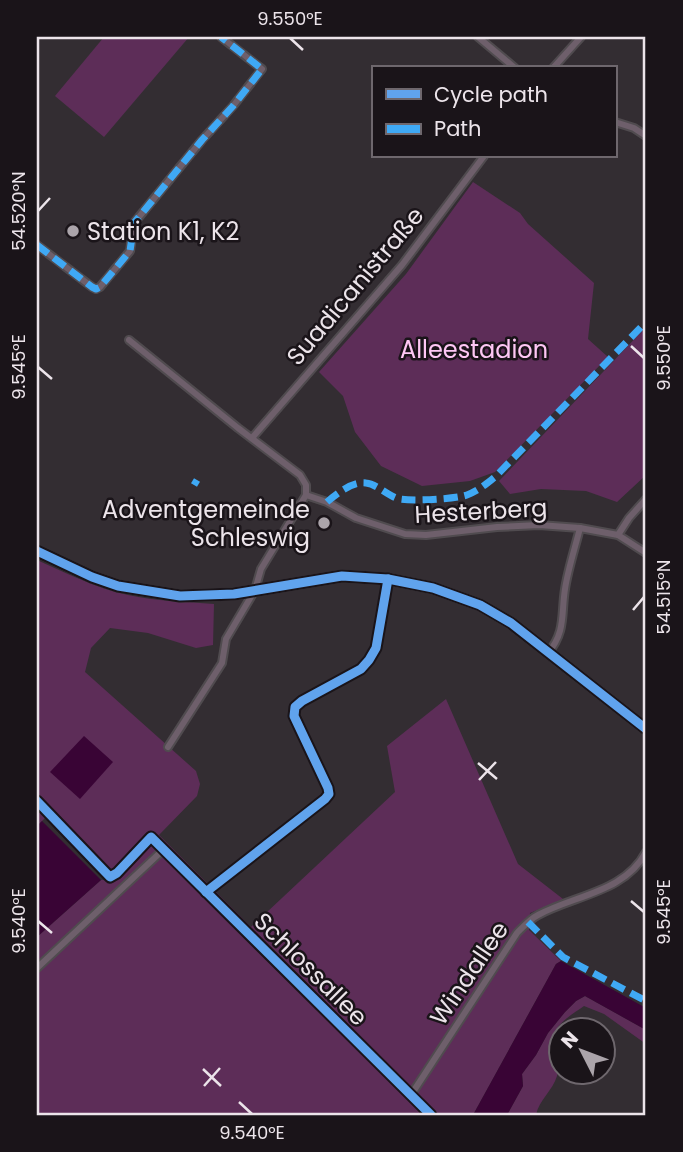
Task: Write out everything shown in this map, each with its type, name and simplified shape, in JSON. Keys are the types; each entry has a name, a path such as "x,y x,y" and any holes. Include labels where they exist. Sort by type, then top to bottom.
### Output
{"street":[{"path":"37,245 92,287 100,287 130,251 134,223 261,69 221,37"},
{"path":"478,37 513,66"},
{"path":"555,66 581,37"},
{"path":"616,121 646,136"},
{"name":"Suadicanistraße","path":"252,438 401,265 482,158"},
{"path":"130,340 300,475 306,485 306,495 261,569 255,590 226,639 222,663 168,747"},
{"name":"Hesterberg","path":"306,495 327,502 356,518 405,534 426,535 539,525 580,528 618,535 646,553"},
{"path":"618,535 646,499"},
{"path":"548,653 561,632 565,586 580,528"},
{"path":"37,551 118,586 180,596 234,594 342,576 388,579 433,588 480,605 511,623 646,729"},
{"path":"206,892 329,794 294,716 295,707 360,669 369,660 376,648 388,579"},
{"name":"Schlossallee","path":"37,968 163,850 431,1115"},
{"name":"Windallee","path":"411,1095 517,933 536,916 619,882 635,869 646,854"}],"green space":[{"path":"104,37 189,37 104,137 55,96"},
{"name":"Alleestadion","path":"473,182 520,213 528,224 594,283 588,339 608,357 495,472 470,481 422,486 381,466 355,432 343,396 319,372 406,274"},
{"path":"646,327 646,475 617,502 586,491 541,489 510,494 499,481"},
{"path":"37,560 93,584 128,595 214,604 213,645 196,648 148,633 110,628 91,648 85,672 196,771 200,784 197,796 159,835 251,927 395,792 387,746 446,699 518,864 563,899 530,913 529,930 561,961 556,964 473,1115 37,1115 37,937 101,880 115,878 60,820 46,817 37,826"},
{"path":"585,996 646,1030 646,1044 616,1023 616,1016 607,1016 584,1006 570,1016 562,1016"},
{"path":"546,1037 546,1086 552,1086 536,1115 507,1115 523,1086 522,1074"}],"shaded area":[{"path":"84,736 113,762 80,799 50,772"},
{"path":"42,821 101,880 37,937 37,826"},
{"path":"561,961 646,1008 646,1030 585,996 562,1016 546,1016 546,1037 522,1074 523,1086 507,1115 473,1115 556,964"}],"marked path":[{"path":"37,245 92,287 100,287 130,251 134,223 262,69 221,37"},
{"path":"327,502 345,489 361,483 374,485 402,499 453,498 475,491 495,477 646,322"},
{"path":"194,485 197,480"},
{"path":"528,922 563,957 646,1001"}],"cycle path":[{"path":"37,551 118,586 180,596 234,594 342,576 388,579 433,588 480,605 511,623 646,729"},
{"path":"206,892 329,794 294,716 295,707 361,669 369,660 376,648 388,579"},
{"path":"37,801 110,877 151,837 431,1115"}],"place":[{"name":"Station K1, K2","path":"73,231"},
{"name":"Adventgemeinde Schleswig","path":"324,523"}]}
